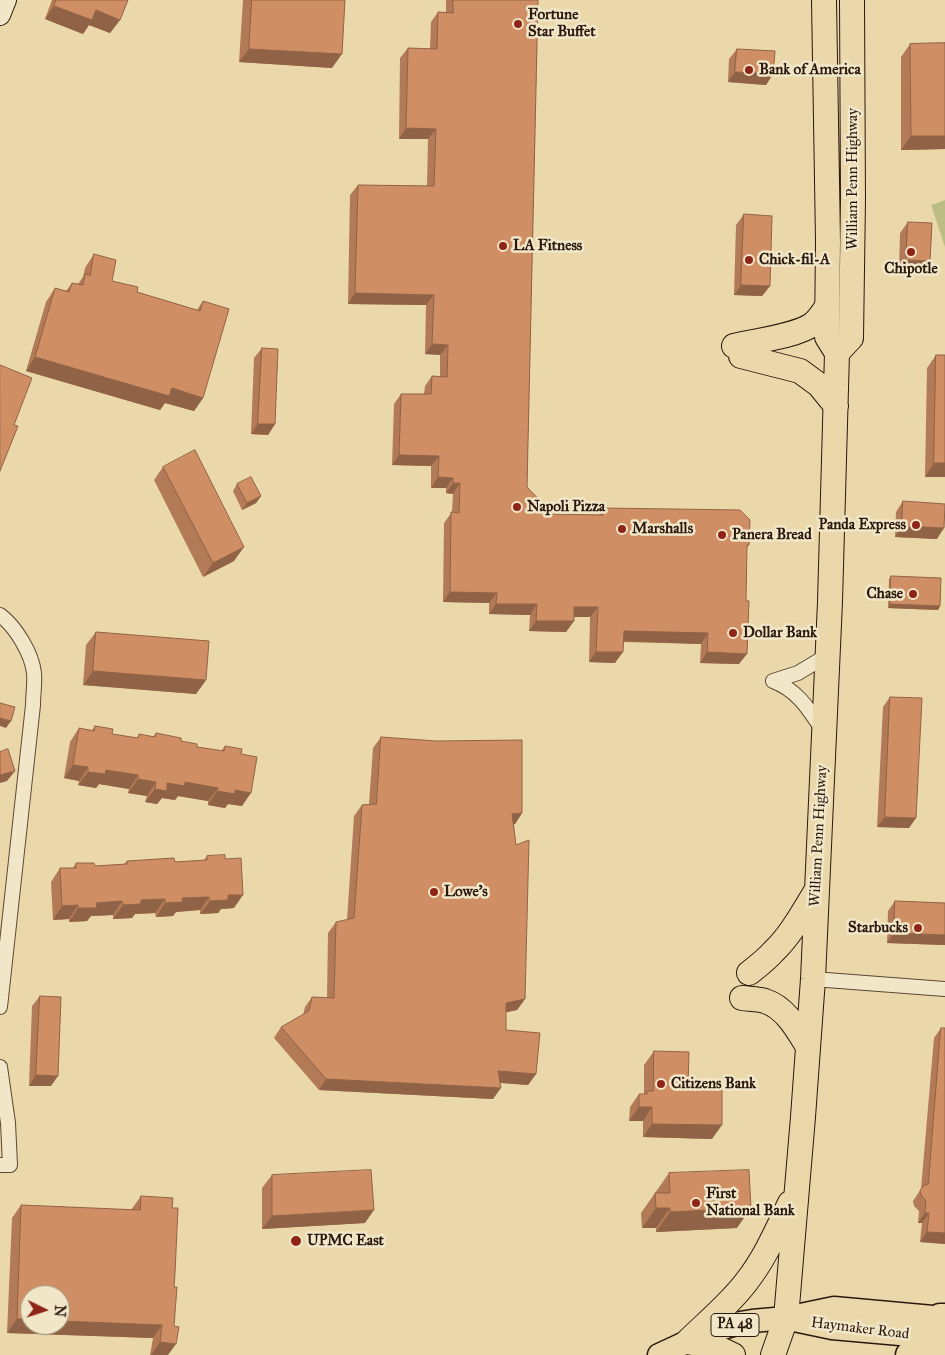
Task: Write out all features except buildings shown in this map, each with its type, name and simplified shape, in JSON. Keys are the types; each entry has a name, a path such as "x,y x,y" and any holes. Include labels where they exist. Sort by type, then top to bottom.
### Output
{"highway":[{"name":"William Penn Highway","path":"792,1355 786,1318 813,979 828,655 836,406 837,354 827,337 828,241 824,0"},
{"name":"William Penn Highway","path":"837,354 851,338 853,206 852,0"},
{"path":"827,306 818,320 802,330 738,351 800,371 819,384 836,406"},
{"path":"750,973 766,960 781,943 817,890"},
{"path":"742,998 765,1001 778,1008 790,1020 808,1046"},
{"path":"687,1342 726,1305 747,1281 767,1252 797,1191"},
{"name":"William Penn Highway","path":"773,1355 786,1318"},
{"path":"687,1342 716,1347 733,1355"},
{"path":"909,1355 945,1352"}],"main road":[{"path":"0,15 6,0"},
{"name":"Haymaker Road","path":"786,1318 834,1308 944,1322"},
{"name":"PA 48","path":"658,1355 713,1331 740,1323 786,1318"}],"street":[{"path":"0,615 13,628 22,641 34,674 33,706 0,1007"},
{"path":"824,732 798,696 788,688 772,681 798,673 828,655"},
{"path":"813,979 945,989"},
{"path":"0,1067 8,1123 5,1165"}],"green space":[{"path":"945,200 945,247 931,205"}],"place":[{"name":"Fortune Star Buffet","path":"518,24"},
{"name":"Bank of America","path":"749,70"},
{"name":"LA Fitness","path":"503,246"},
{"name":"Chipotle","path":"911,252"},
{"name":"Chick-fil-A","path":"749,260"},
{"name":"Napoli Pizza","path":"517,507"},
{"name":"Panda Express","path":"916,525"},
{"name":"Marshalls","path":"622,529"},
{"name":"Panera Bread","path":"722,535"},
{"name":"Chase","path":"913,594"},
{"name":"Dollar Bank","path":"733,633"},
{"name":"Lowe's","path":"434,892"},
{"name":"Starbucks","path":"918,928"},
{"name":"Citizens Bank","path":"661,1084"},
{"name":"First National Bank","path":"696,1203"},
{"name":"UPMC East","path":"296,1241"}]}
